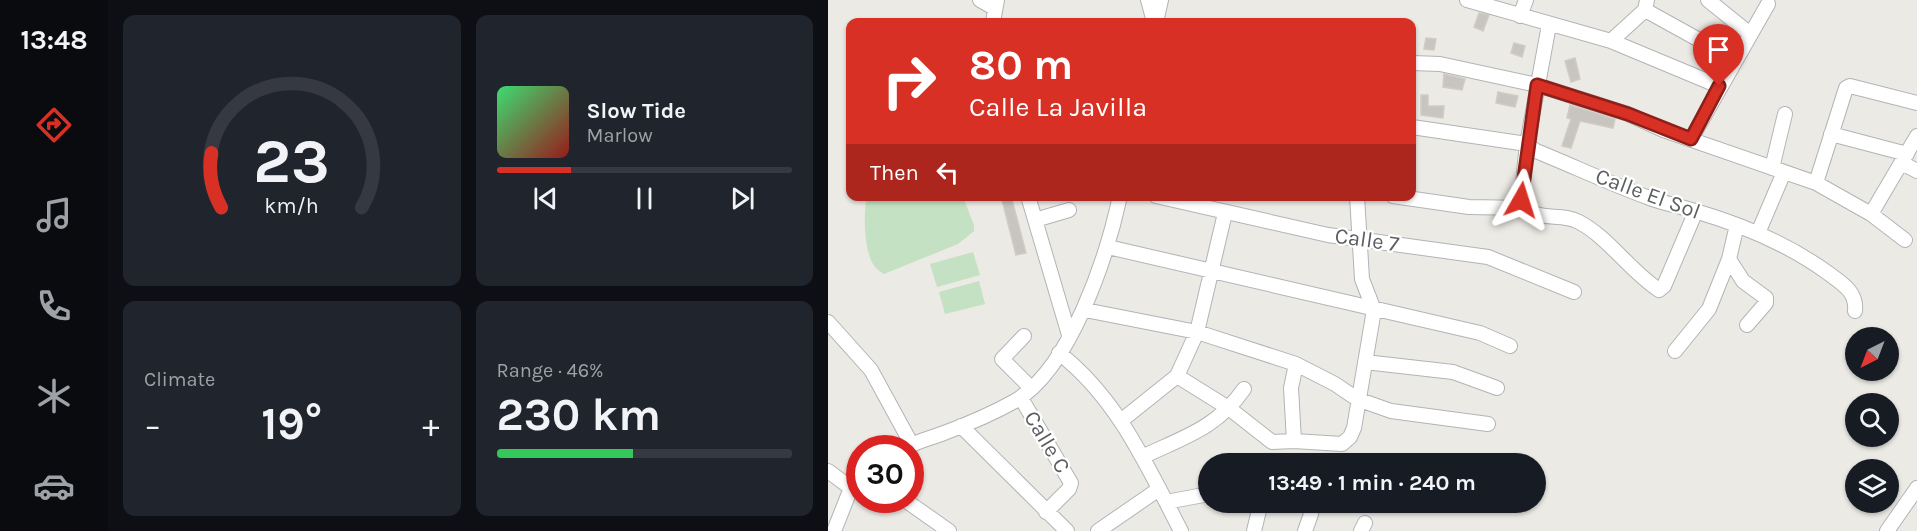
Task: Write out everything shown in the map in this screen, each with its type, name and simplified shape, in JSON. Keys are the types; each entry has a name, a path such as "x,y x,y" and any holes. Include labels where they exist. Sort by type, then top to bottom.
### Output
{"street":[{"path":"980,0 995,4"},
{"path":"1148,0 1154,18"},
{"path":"1156,18 1161,0"},
{"path":"1467,0 1611,41 1719,86"},
{"path":"1520,16 1526,0"},
{"path":"1707,0 1750,34"},
{"path":"1691,139 1719,86 1768,4"},
{"path":"1611,41 1646,5 1701,41"},
{"path":"1549,25 1527,144 1521,200 1525,208 1533,214 1578,221 1659,290 1664,286 1696,211"},
{"path":"1416,63 1440,64 1537,85 1628,114 1816,183 1871,214 1905,240"},
{"path":"1816,183 1843,92 1850,86 1917,103"},
{"path":"1758,233 1778,170 1785,114"},
{"name":"Calle El Sol","path":"1416,128 1527,144 1536,150 1648,198 1696,211 1758,233 1798,252 1839,281 1856,300 1856,311"},
{"path":"1831,134 1905,159 1917,171"},
{"path":"1871,214 1917,136"},
{"path":"1416,199 1469,207 1525,208"},
{"path":"1029,201 1069,335"},
{"path":"924,441 961,426 1026,393 1059,353 1085,310 1108,247 1119,201"},
{"name":"Calle 7","path":"1176,201 1328,235 1488,257 1574,292"},
{"path":"1177,376 1230,409 1272,442 1342,444 1350,437 1354,428 1357,399 1374,310 1362,279 1356,201"},
{"path":"1035,220 1069,210"},
{"path":"1122,420 1177,376 1197,332 1225,213"},
{"path":"1675,351 1709,309 1729,259 1737,225"},
{"path":"1108,247 1480,333 1510,346"},
{"path":"1729,259 1743,281 1766,298 1766,303 1747,325"},
{"path":"1085,310 1197,332 1296,364 1335,384 1357,399 1391,411 1488,424"},
{"path":"828,322 871,370 903,435"},
{"path":"1024,336 1002,359 1026,393"},
{"path":"1059,353 1078,368 1122,420 1181,531"},
{"path":"1365,362 1434,369 1497,387"},
{"path":"1294,441 1291,388 1296,364"},
{"path":"1142,457 1211,424 1230,409 1244,389"},
{"name":"Calle C","path":"1026,393 1071,483 1069,489 1046,512"},
{"path":"961,426 1067,531"},
{"path":"828,471 846,480"},
{"path":"1887,531 1917,488"},
{"path":"1098,531 1159,489"},
{"path":"1166,502 1198,496"},
{"path":"834,531 846,504"},
{"path":"923,513 949,531"},
{"path":"1254,531 1258,513"},
{"path":"1305,531 1311,514"}],"green space":[{"path":"866,201 965,201 974,231 958,244 884,274 878,270 870,257 866,240"},
{"path":"973,252 980,275 937,287 930,264"},
{"path":"979,281 985,304 945,314 939,292"}],"building":[{"path":"1479,13 1489,15 1483,31 1474,27"},
{"path":"1426,38 1436,39 1434,50 1424,49"},
{"path":"1514,43 1525,46 1522,57 1511,53"},
{"path":"1575,58 1580,79 1571,82 1565,61"},
{"path":"1444,74 1465,79 1462,90 1443,87"},
{"path":"1498,92 1518,96 1515,107 1496,103"},
{"path":"1421,95 1428,95 1428,106 1444,106 1443,118 1421,115"},
{"path":"1570,105 1615,119 1613,128 1580,121 1571,148 1562,146 1571,119 1567,118"},
{"path":"1002,201 1012,201 1026,253 1016,255"}],"route":[{"path":"1521,200 1537,85 1628,114 1663,130 1691,139 1719,86"}]}
